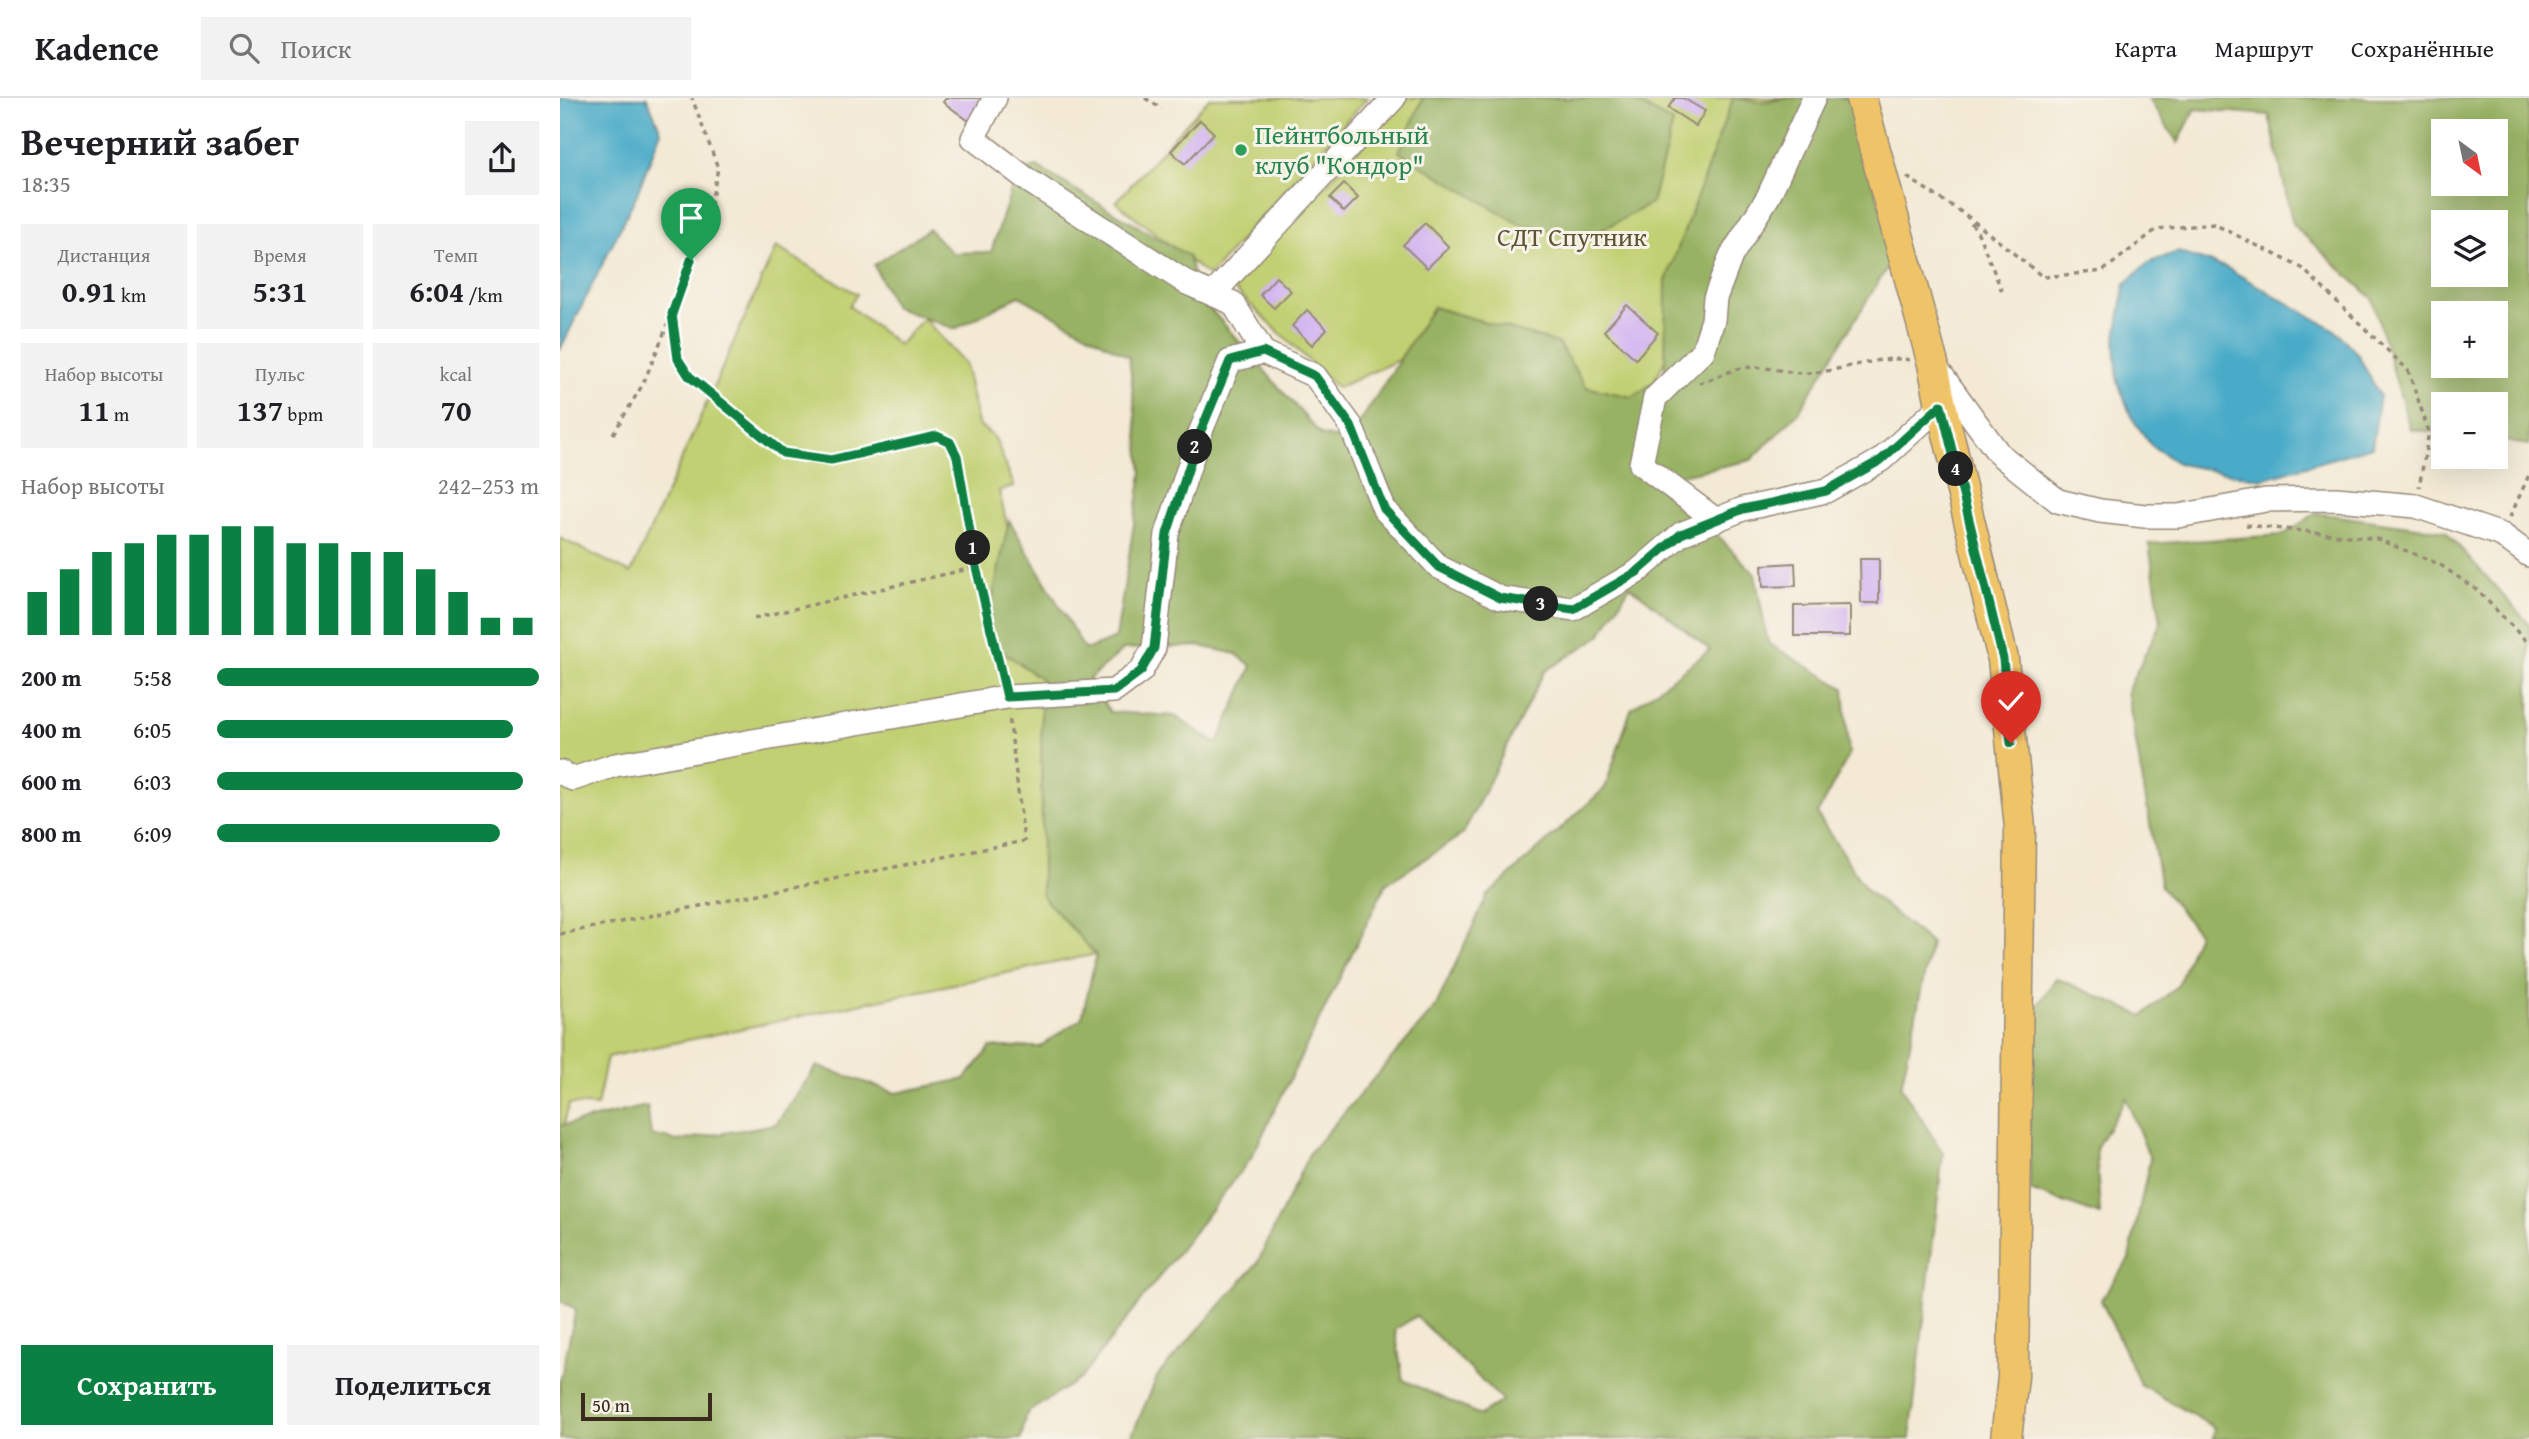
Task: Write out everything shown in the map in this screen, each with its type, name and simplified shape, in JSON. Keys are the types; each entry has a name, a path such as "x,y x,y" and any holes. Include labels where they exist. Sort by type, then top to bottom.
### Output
{"main road":[{"path":"1861,98 1933,364 2003,659 2020,828 2013,1377 2006,1439"}],"street":[{"path":"995,98 973,138 1029,181 1187,283 1233,303 1263,352 1315,376 1351,426 1384,509 1439,567 1500,598 1573,609 1637,572 1681,534 1743,509 1826,491 1881,460 1941,405"},
{"path":"1213,294 1394,98"},
{"path":"1716,520 1641,464 1656,398 1703,351 1713,320 1715,298 1731,256 1768,197 1814,98"},
{"path":"560,772 573,779 615,765 1007,697 1114,691 1141,671 1154,648 1167,534 1200,433 1230,361 1263,352"},
{"path":"1933,364 1999,454 2058,501 2100,511 2145,516 2178,516 2266,500 2336,499 2416,506 2502,535 2529,555"}],"path":[{"path":"613,434 643,384 672,314 710,208 718,168 692,98"},
{"path":"1145,98 1162,108"},
{"path":"1876,158 1966,215 2043,277 2103,271 2157,229 2214,224 2302,268 2408,370 2429,432 2416,506"},
{"path":"1966,215 1978,233 2002,291"},
{"path":"560,934 1024,841 1007,697 976,567 957,456 950,442 937,436 831,460 783,453 689,376 678,359 672,314"},
{"path":"1691,386 1734,370 1762,368 1809,373 1850,368 1891,357 1933,364"},
{"path":"2502,535 2529,475"},
{"path":"2246,524 2377,539 2439,564 2477,590 2529,644"},
{"path":"754,618 976,567"}],"green space":[{"name":"Пейнтбольный клуб \"Кондор\"","path":"1209,98 1367,98 1209,276 1116,202"},
{"name":"СДТ Спутник","path":"1407,98 1803,98 1628,431 1457,333 1337,388 1231,286"},
{"path":"1423,98 1629,98 1673,123 1652,203 1585,239 1518,223 1399,152"},
{"path":"1733,98 1761,102 1788,98 1852,98 1893,258 1798,413 1751,460 1662,479 1755,574 1768,643 1844,688 1849,755 1817,814 1867,891 1931,943 1901,1087 1943,1153 1910,1439 1130,1439 1158,1375 1257,1264 1310,1152 1435,1008 1487,896 1605,788 1631,709 1710,650 1630,586 1600,636 1544,672 1463,834 1386,884 1251,1158 1081,1378 1027,1413 1021,1439 560,1439 560,1382 576,1309 560,1301 560,1126 647,1106 651,1135 678,1141 776,1124 817,1066 896,1093 965,1079 991,1047 1039,1047 1082,1018 1096,955 1042,896 1041,679 984,638 1009,520 1085,650 1116,638 1142,473 1129,357 1019,296 955,329 894,307 874,265 929,229 952,253 991,252 1017,172 1037,167 1188,256 1199,296 1321,435 1348,441 1433,307 1558,343 1586,387 1632,397 1665,375 1666,281","holes":["1200,646 1236,654 1252,666 1217,744 1175,716 1110,712 1089,679 1124,649","1416,1316 1502,1400 1502,1401 1480,1415 1403,1380 1395,1330"]},
{"path":"2148,98 2529,98 2529,445 2508,442 2508,392 2431,392 2431,432 2410,429 2372,298 2293,225 2269,115 2195,109 2178,143"},
{"path":"776,247 857,294 849,306 899,345 924,318 965,364 978,424 995,438 1014,486 999,491 1009,533 1125,948 607,1057 597,1106 569,1104 560,1141 560,538 631,573"},
{"path":"2316,513 2445,531 2529,624 2529,1439 2213,1439 2215,1428 2140,1384 2101,1300 2129,1259 2150,1159 2126,1098 2096,1148 2100,1215 2030,1190 2028,1020 2056,978 2143,1016 2178,985 2198,933 2161,887 2127,691 2161,622 2149,544 2283,535"}],"water":[{"path":"560,98 647,98 661,131 637,194 560,350"},
{"path":"2177,252 2225,267 2335,330 2357,353 2380,396 2372,447 2262,479 2179,464 2151,445 2132,418 2118,383 2115,343 2125,284 2148,263"}],"building":[{"path":"946,98 986,98 969,121 943,102"},
{"path":"1675,98 1683,98 1705,111 1696,126 1668,108"},
{"path":"1200,120 1214,133 1185,164 1171,151"},
{"path":"1344,184 1358,198 1344,212 1330,198"},
{"path":"1425,223 1449,247 1427,268 1403,245"},
{"path":"1276,277 1291,291 1274,308 1260,295"},
{"path":"1627,305 1658,333 1636,359 1604,331"},
{"path":"1307,310 1327,329 1312,345 1292,326"},
{"path":"1860,559 1879,559 1879,603 1861,603"},
{"path":"1795,563 1796,586 1763,587 1762,565"},
{"path":"1850,605 1850,636 1794,636 1794,606"}],"place":[{"name":"Пейнтбольный клуб \"Кондор\"","path":"1241,150"}],"route":[{"path":"691,260 672,314 678,359 689,376 783,453 831,460 937,436 950,442 957,456 976,567 1007,697 1114,691 1141,671 1154,648 1167,534 1200,433 1230,361 1263,352 1315,376 1351,426 1384,509 1439,567 1500,598 1573,609 1637,572 1681,534 1743,509 1826,491 1881,460 1941,405 2003,659 2011,743"}]}
